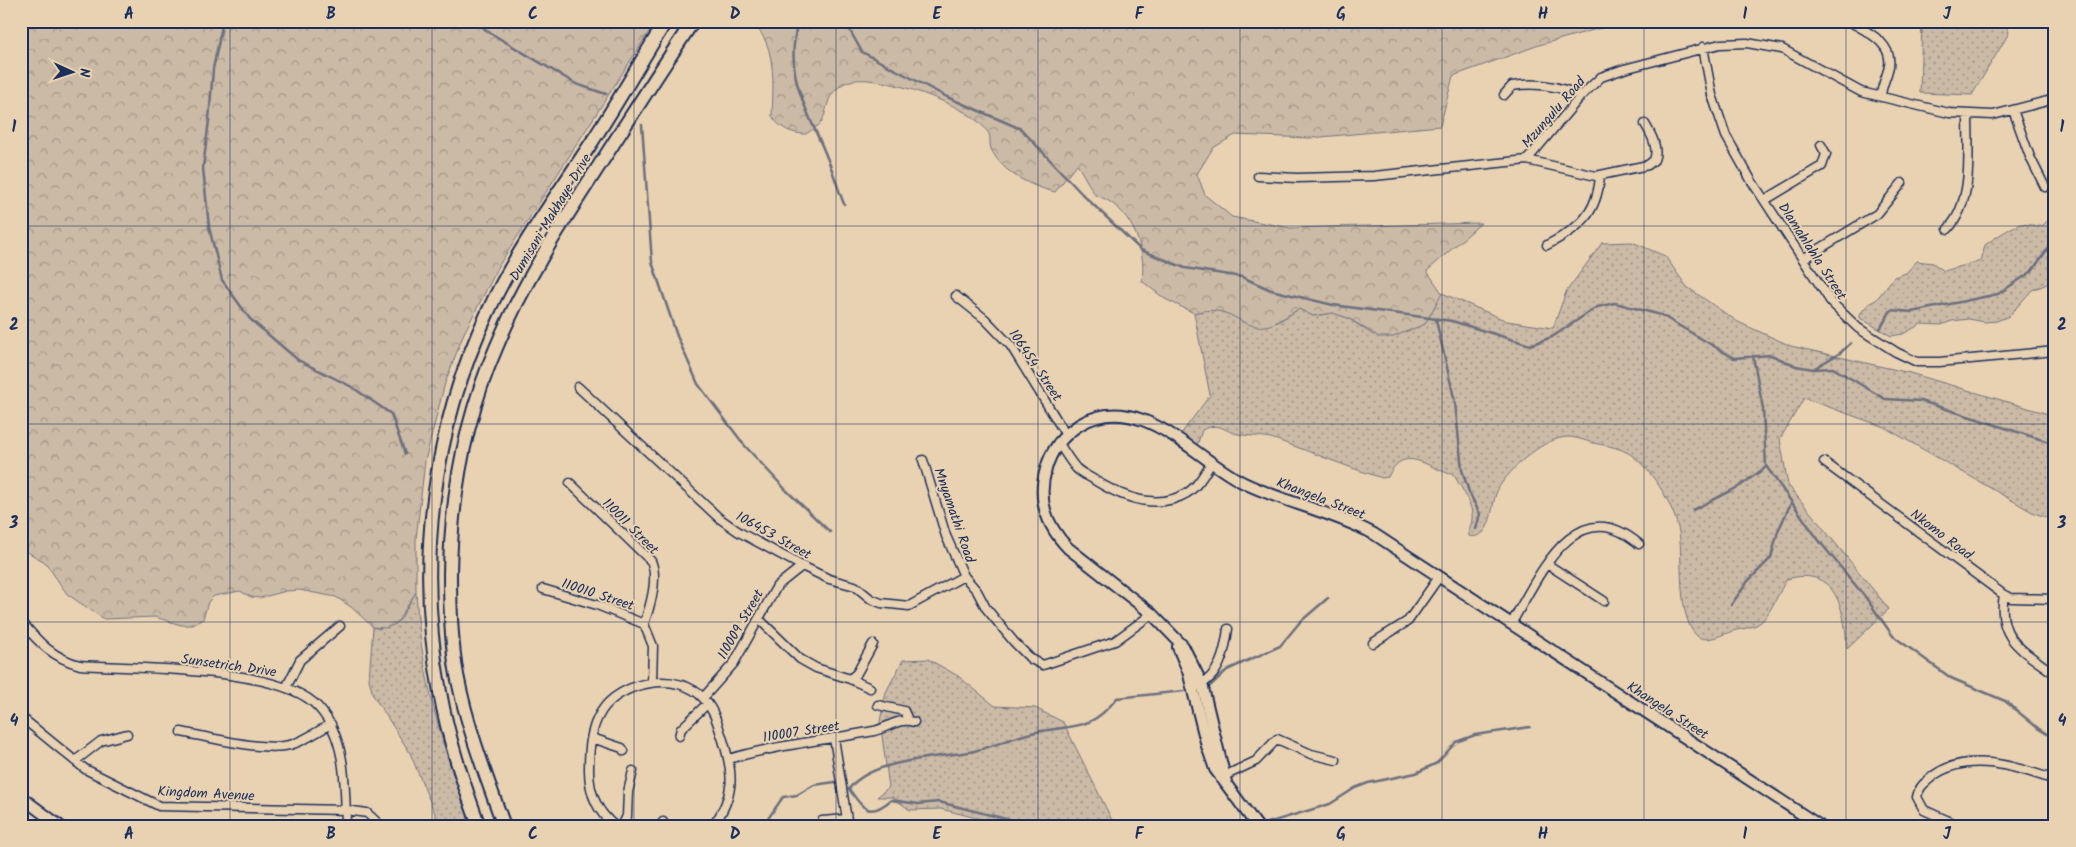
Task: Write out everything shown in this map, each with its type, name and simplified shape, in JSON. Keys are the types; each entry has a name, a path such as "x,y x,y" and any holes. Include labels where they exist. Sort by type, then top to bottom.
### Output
{"main road":[{"name":"Dumisani Makhaye Drive","path":"479,826 448,731 433,651 429,607 431,514 447,426 474,342 507,274 535,225 586,152 666,21"},
{"name":"Dumisani Makhaye Drive","path":"504,826 475,746 466,714 453,642 450,590 451,531 464,449 485,374 522,292 548,244 693,21"}],"street":[{"path":"1849,21 1875,36 1885,48 1889,63 1881,97"},
{"name":"Mzungulu Road","path":"1258,176 1297,178 1374,176 1527,160 1581,96 1607,74 1703,47 1737,42 1782,49 1852,88 1949,113 1993,115 2055,99"},
{"name":"Dlamahlahla Street","path":"1703,47 1718,118 1738,159 1838,312 1858,328 1909,360 1917,362 1939,362 2055,351"},
{"path":"1504,95 1512,86 1539,83 1551,84 1581,96"},
{"path":"2013,110 2030,157 2044,186"},
{"path":"1948,229 1959,215 1964,200 1968,162 1968,115"},
{"path":"1527,160 1600,176 1648,165 1654,160 1654,145 1645,124"},
{"path":"1765,200 1822,166 1826,154 1821,145"},
{"path":"1547,245 1565,235 1586,218 1597,199 1600,176"},
{"path":"1803,259 1877,214 1902,183"},
{"name":"106454 Street","path":"956,296 985,319 1012,346 1074,464 1083,474 1119,495 1138,500 1166,500 1187,493 1198,482 1211,462"},
{"name":"106453 Street","path":"578,387 719,518 739,532 802,566 829,579 855,586 871,599 901,606 916,603 964,576"},
{"name":"Khangela Street","path":"1257,826 1241,807 1207,746 1198,685 1168,629 1152,614 1078,557 1059,538 1051,526 1043,504 1042,490 1047,464 1062,438 1086,421 1102,416 1133,417 1166,431 1234,478 1258,489 1358,526 1820,826"},
{"name":"Mnyamathi Road","path":"923,460 946,536 964,576 977,591 986,608 1031,659 1043,665 1115,641 1152,614"},
{"name":"Nkomo Road","path":"1824,462 2004,595 2012,598 2055,599"},
{"name":"110011 Street","path":"570,483 651,561 654,572 644,624"},
{"path":"1511,624 1547,564 1560,545 1569,537 1596,528 1616,530 1639,544"},
{"path":"1547,564 1604,601"},
{"name":"110009 Street","path":"679,736 681,729 734,663 759,620 767,599 776,586 802,566"},
{"path":"1374,643 1408,621 1439,577"},
{"name":"110010 Street","path":"544,589 597,604 644,624 654,646 652,681"},
{"path":"2004,595 2002,617 2006,633 2012,642 2055,674"},
{"path":"759,620 800,659 816,668 870,688"},
{"name":"Sunsetrich Drive","path":"21,621 50,653 67,662 80,665 200,671 286,686 310,699 319,707 330,724 343,760 346,826"},
{"path":"286,686 300,660 340,626"},
{"path":"1198,685 1210,678 1220,662 1228,629"},
{"path":"850,679 857,673 873,644"},
{"path":"616,826 599,811 594,799 590,775 592,738 596,719 610,700 622,692 652,681 677,685 705,701 717,720 729,759 730,794 714,826"},
{"name":"110007 Street","path":"729,759 776,746 878,730 911,721 904,712 898,709 878,705"},
{"name":"Kingdom Avenue","path":"21,717 86,769 160,806 346,810 367,813 381,826"},
{"path":"181,732 264,746 285,746 299,742 330,724"},
{"path":"75,761 101,741 127,734"},
{"path":"592,738 622,748 624,751"},
{"path":"822,821 847,822 834,738"},
{"path":"1224,779 1256,761 1278,740 1310,754 1336,760"},
{"path":"1953,823 1924,810 1917,797 1922,785 1947,767 1970,762 1988,764 2028,771 2055,780"},
{"path":"622,826 627,816 628,792 633,771"},
{"path":"21,797 60,826"}],"green space":[{"path":"21,21 656,21 501,262 464,333 445,383 425,461 416,539 416,592 396,624 385,628 373,627 351,607 336,597 299,590 286,591 260,598 251,597 240,591 214,596 208,602 203,619 193,625 181,625 155,617 104,619 67,594 45,562 22,549 24,537 21,530"},
{"path":"748,21 1626,21 1539,45 1453,76 1440,126 1310,138 1235,135 1213,148 1197,174 1205,195 1232,217 1290,228 1481,223 1427,271 1442,293 1425,324 1393,337 1379,337 1348,318 1333,313 1313,316 1299,309 1274,323 1256,326 1217,311 1194,313 1165,299 1142,281 1143,268 1139,241 1127,218 1107,200 1095,195 1077,164 1055,192 1018,178 996,158 991,149 989,134 978,121 951,105 913,90 875,81 859,80 847,82 839,87 830,98 819,125 806,134 786,130 772,116 772,64 765,39 758,29"},
{"path":"1922,21 2005,21 2009,33 1972,95 1920,93"},
{"path":"2055,214 2055,281 2032,290 2009,316 1997,321 1985,322 1969,319 1952,321 1941,325 1921,324 1903,334 1891,336 1860,318 1860,314 1868,304 1876,300 1894,277 1906,273 1917,261 1933,263 1944,271 1981,261 1985,245 1998,236 2021,224 2042,226"},
{"path":"1632,242 1665,256 1687,287 1738,322 1791,346 1910,373 2055,416 2055,520 2034,513 1884,427 1804,398 1780,439 1788,485 1889,609 1847,649 1844,620 1835,594 1827,585 1817,579 1804,576 1787,579 1769,611 1759,624 1714,638 1704,639 1697,636 1691,628 1687,617 1682,591 1680,540 1675,517 1670,505 1648,471 1639,461 1622,450 1568,437 1549,442 1540,447 1522,461 1501,484 1484,532 1480,535 1469,536 1472,520 1471,508 1454,475 1426,464 1409,459 1401,461 1394,467 1388,477 1382,478 1272,438 1233,433 1213,426 1202,430 1197,446 1181,434 1210,395 1194,313 1208,309 1220,310 1253,325 1278,322 1299,309 1313,316 1333,313 1348,318 1373,335 1425,324 1442,293 1507,321 1553,328 1566,292 1602,243"},
{"path":"416,592 423,653 434,711 471,826 440,826 410,753 373,695 369,679 373,627 379,629 400,620"},
{"path":"928,659 958,676 995,706 1035,708 1063,722 1115,826 1008,826 941,809 910,810 892,797 877,797 889,787 880,721 886,692 903,660"}],"waterway":[{"path":"223,21 213,69 203,168 209,227 222,280 250,319 298,360 352,387 391,414 405,454"},
{"path":"477,21 487,31 576,84 606,94"},
{"path":"798,21 794,42 794,60 800,93 844,204"},
{"path":"835,21 848,27 862,52 947,97 1021,129 1082,194 1141,250 1185,268 1242,277 1271,290 1333,305 1452,321 1530,345 1552,337 1597,307 1615,303 1661,315 1734,358 1771,355 1796,366 1813,369 1840,353 1851,343"},
{"path":"642,125 652,262 677,336 698,384 745,446 787,491 830,532"},
{"path":"1880,329 1891,310 1912,312 1998,294 2031,272 2055,239"},
{"path":"1436,320 1455,402 1462,470 1469,492 1480,514 1476,529"},
{"path":"1753,356 1763,409 1766,466 1820,542 1866,598 1893,636 1951,678 2005,701 2039,729 2055,739"},
{"path":"1814,369 1833,368 1885,399 1921,401 2055,444"},
{"path":"1693,510 1740,486 1766,467"},
{"path":"1731,605 1748,581 1771,558 1778,531 1791,503"},
{"path":"1210,686 1227,670 1280,646 1300,622 1328,598"},
{"path":"1034,826 939,802 918,804 891,800 883,806 871,810 862,806 849,789 859,779 873,771 889,766 907,761 974,751 1028,734 1090,722 1098,717 1117,698 1184,691"},
{"path":"1264,824 1330,804 1355,788 1368,783 1416,773 1437,763 1456,742 1475,735 1530,727"},
{"path":"763,826 783,797 797,795 814,785 835,782"}]}
